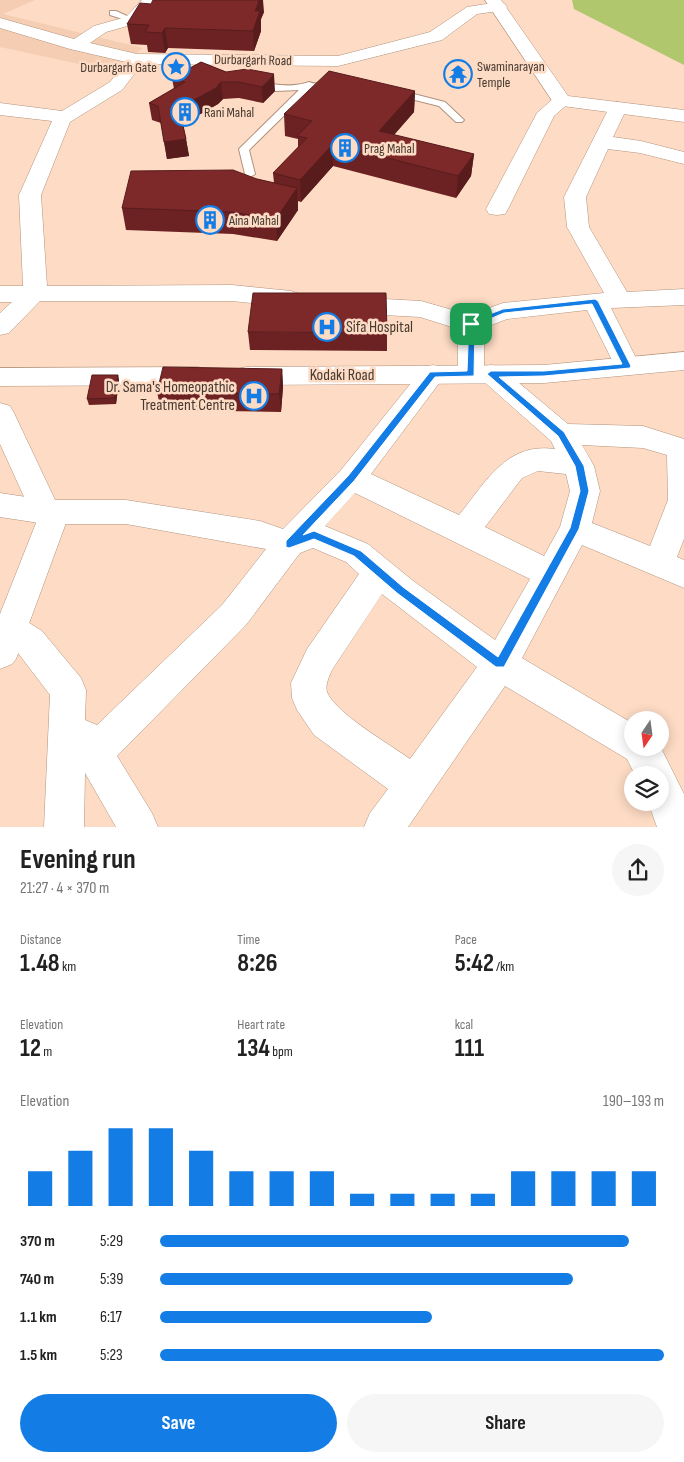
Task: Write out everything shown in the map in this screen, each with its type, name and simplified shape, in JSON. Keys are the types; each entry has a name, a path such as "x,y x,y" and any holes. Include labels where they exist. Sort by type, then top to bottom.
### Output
{"street":[{"path":"76,45 100,29 132,20 151,0"},
{"path":"496,3 562,101"},
{"name":"Durbargarh Road","path":"0,23 76,45 137,59 338,61 436,36 473,10 496,3"},
{"path":"36,293 30,195 62,119 116,86 137,59"},
{"path":"497,209 546,113 562,101 684,116"},
{"path":"618,108 575,197 578,227 620,300"},
{"path":"0,109 66,117"},
{"path":"603,142 641,147 684,158"},
{"path":"0,327 36,293"},
{"path":"0,294 232,293 320,302 422,309 471,324 503,311 595,301 684,297"},
{"path":"595,301 627,366"},
{"path":"384,827 500,664 575,529 585,491 580,466 561,434 481,374 471,324"},
{"name":"Kodaki Road","path":"0,377 544,374 684,361"},
{"path":"94,753 234,615 289,544 351,478 433,374"},
{"path":"0,413 51,523 7,624 30,642 68,690 64,827"},
{"path":"561,434 643,437 683,450 683,500 671,569 575,529"},
{"path":"464,531 512,470 536,459 559,461 580,466"},
{"path":"351,478 550,574"},
{"path":"0,505 46,512 126,512 260,534 289,544 314,535 357,553 400,590 500,664 624,738"},
{"path":"379,572 319,660 309,683 310,698 326,722 414,785"},
{"path":"67,708 138,827"},
{"path":"669,805 677,827"}],"lane":[{"path":"113,13 132,20"},
{"path":"187,59 205,72"},
{"path":"249,83 276,88 309,85 344,87"},
{"path":"250,174 244,149 309,85"},
{"path":"388,92 442,104 458,120"}],"shaded area":[{"path":"0,0 35,0 3,14 143,48 112,71 0,47"},
{"path":"572,0 684,0 684,65 574,9"}],"building":[{"path":"153,0 259,0 255,11 260,11 253,31 165,28 162,33 145,32 149,25 127,24 140,3 151,4"},
{"path":"201,62 226,72 247,69 274,74 262,87 238,82 221,82 216,88 179,108 186,139 164,142 158,106 149,103 185,82 172,78"},
{"path":"329,71 415,91 379,131 474,154 458,176 333,144 300,180 273,173 307,138 297,136 312,121 284,114"},
{"path":"233,170 257,179 297,188 276,219 231,212 122,208 131,171"},
{"path":"253,293 386,293 387,333 248,332"},
{"path":"163,367 282,369 279,394 157,392"},
{"path":"92,375 118,375 114,398 87,399"}],"place":[{"name":"Durbargarh Gate","path":"176,67"},
{"name":"Swaminarayan Temple","path":"458,74"},
{"name":"Rani Mahal","path":"185,112"},
{"name":"Prag Mahal","path":"345,148"},
{"name":"Aina Mahal","path":"210,220"},
{"name":"Sifa Hospital","path":"327,327"},
{"name":"Dr. Sama's Homeopathic Treatment Centre","path":"254,396"}],"route":[{"path":"595,301 627,366 544,374 491,374 561,434 580,466 585,491 575,529 500,664 400,590 357,553 314,535 289,544 351,478 433,374 471,374 471,324 503,311 595,301"}]}
